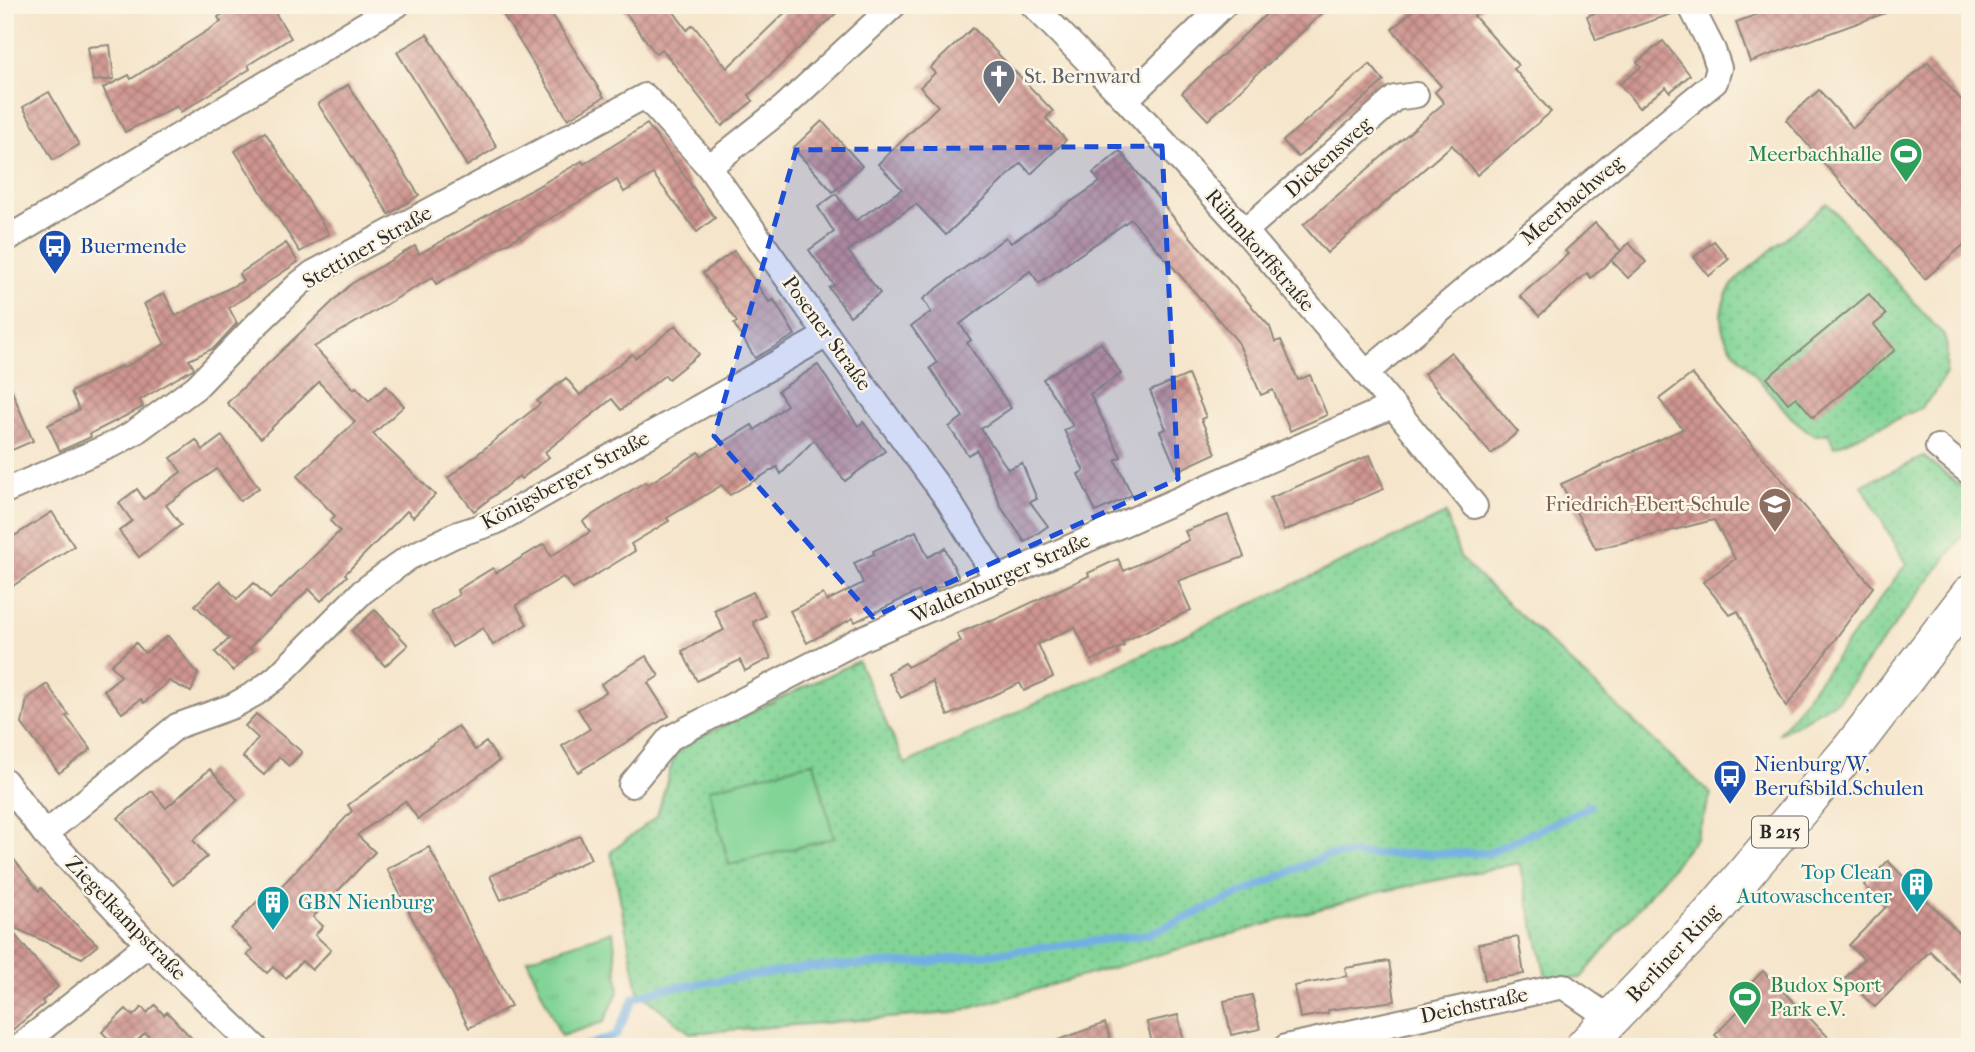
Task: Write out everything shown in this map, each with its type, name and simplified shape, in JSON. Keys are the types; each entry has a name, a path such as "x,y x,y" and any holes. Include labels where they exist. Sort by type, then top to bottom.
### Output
{"main road":[{"name":"Berliner Ring","path":"1584,1047 1710,915 1842,760 1970,594"}],"street":[{"path":"5,240 397,5"},
{"path":"709,167 783,108 894,5"},
{"name":"Rühmkorffstraße","path":"1032,5 1126,100 1245,231 1475,506"},
{"path":"1126,100 1224,5"},
{"name":"Meerbachweg","path":"1366,373 1715,82 1719,68 1690,5"},
{"name":"Dickensweg","path":"1245,231 1395,97 1416,95"},
{"name":"Posener Straße","path":"645,96 709,167 948,500 997,579"},
{"name":"Stettiner Straße","path":"5,491 116,443 135,432 196,387 313,273 645,96"},
{"name":"Königsberger Straße","path":"45,834 177,726 233,706 256,694 276,678 362,592 408,558 454,535 495,522 827,335"},
{"name":"Waldenburger Straße","path":"631,785 670,738 861,639 1392,406"},
{"path":"1938,447 1970,473"},
{"name":"Ziegelkampstraße","path":"5,781 45,834 148,944 256,1047"},
{"path":"19,1047 148,944"},
{"name":"Deichstraße","path":"1286,1047 1563,986 1611,1019"}],"highlighted area":[{"path":"1162,146 1178,479 873,617 714,436 796,150"}],"green space":[{"path":"1827,203 1944,336 1947,347 1946,373 1935,393 1921,408 1834,447 1828,433 1814,436 1791,417 1730,346 1721,319 1727,294 1738,278"},
{"path":"1924,457 1970,493 1970,526 1838,700 1778,735 1906,564 1862,485"},
{"path":"1446,514 1460,557 1472,570 1711,794 1696,838 1581,978 1547,981 1519,863 1380,892 953,1013 690,1033 638,991 611,852 657,816 675,753 693,740 858,661 905,764"},
{"path":"814,762 834,838 729,865 709,789"},
{"path":"613,931 619,990 604,1022 561,1036 527,959"}],"building":[{"path":"237,5 270,5 291,38 248,65 250,69 181,112 177,106 125,132 103,88 129,75 131,79 221,22 218,17"},
{"path":"497,5 546,5 604,97 568,119"},
{"path":"620,5 669,5 687,30 693,25 727,68 793,5 845,5 749,95 753,101 722,126 662,49 656,54"},
{"path":"1276,5 1331,5 1208,120 1182,93"},
{"path":"1419,5 1486,5 1474,16 1518,65 1514,69 1551,112 1477,175 1452,145 1327,253 1303,225 1444,103 1435,92 1441,86 1392,29"},
{"path":"1597,5 1675,5 1677,12 1596,40 1587,16 1599,11"},
{"path":"1783,5 1899,5 1899,8 1750,62 1736,22"},
{"path":"973,28 1053,111 1046,118 1066,140 1031,174 1021,163 946,235 916,204 848,251 880,293 850,316 829,288 834,285 809,250 834,232 818,207 836,194 855,221 902,189 878,164 938,106 920,87 935,73 930,68"},
{"path":"427,34 497,147 467,166 397,52"},
{"path":"1663,41 1690,75 1670,92 1666,87 1639,108 1620,84 1641,67 1637,62"},
{"path":"110,45 114,79 93,81 88,47"},
{"name":"Meerbachhalle","path":"1928,62 1970,110 1970,239 1925,279 1786,120 1819,90 1853,128"},
{"path":"1370,64 1384,81 1298,157 1283,141"},
{"path":"348,85 419,195 389,214 318,104"},
{"path":"49,92 79,145 53,160 23,107"},
{"path":"822,121 862,166 833,192 793,148"},
{"path":"647,124 715,218 697,232 653,174 624,192 617,180 436,284 433,277 314,347 369,401 386,386 404,406 373,434 435,495 413,517 407,511 321,601 309,589 249,648 253,651 233,671 215,652 229,639 195,605 220,581 237,599 254,583 270,599 340,531 330,521 335,516 297,476 355,422 319,382 261,438 227,403 351,284 415,246 419,254 582,161 584,164"},
{"path":"265,132 329,234 300,252 235,151"},
{"path":"1120,151 1178,223 1270,327 1275,342 1281,340 1298,380 1310,375 1327,415 1290,431 1273,390 1261,395 1238,342 1131,219 1039,283 1030,271 960,324 971,340 967,343 1011,408 981,429 1008,469 1022,463 1037,499 1030,502 1048,526 1025,542 1001,507 977,450 968,455 949,427 963,417 930,368 937,363 911,326 931,312 923,299 1006,237 1011,243 1100,182 1093,173"},
{"path":"1595,223 1621,251 1591,278 1587,273 1539,316 1520,296 1568,254 1565,251"},
{"path":"1714,241 1729,259 1709,276 1694,257"},
{"path":"286,243 298,262 229,308 237,323 214,348 189,360 194,368 140,400 143,407 90,434 91,437 60,451 48,425 79,410 71,392 122,366 123,368 165,344 144,304 164,293 176,316 243,281 239,274"},
{"path":"1629,243 1646,262 1628,278 1611,260"},
{"path":"734,251 769,302 774,300 795,335 755,358 734,324 737,322 703,273"},
{"path":"1869,294 1886,315 1874,325 1895,350 1813,417 1796,397 1788,403 1767,378"},
{"path":"676,325 699,354 668,379 665,375 621,410 612,399 545,452 549,457 521,479 519,476 474,511 448,478 540,404 537,401 566,378 580,395 632,354 635,358"},
{"path":"1101,343 1121,374 1090,394 1121,457 1115,460 1132,495 1096,512 1078,474 1084,471 1064,430 1073,426 1043,379"},
{"path":"1451,352 1518,432 1491,454 1424,374"},
{"path":"818,365 858,426 863,422 885,451 845,481 814,440 781,474 777,467 730,495 722,485 667,518 669,521 631,544 635,551 573,589 563,577 516,605 527,624 493,645 483,628 452,647 431,612 459,595 457,590 493,568 496,573 544,544 551,556 590,532 583,521 614,501 645,482 647,485 699,452 701,456 752,425 755,430 787,405 778,391"},
{"name":"Friedrich-Ebert-Schule","path":"1692,374 1873,587 1786,707 1738,611 1730,615 1703,582 1735,559 1714,520 1596,549 1561,484 1683,429 1659,399"},
{"path":"5,375 33,441 5,453"},
{"path":"1188,375 1206,417 1201,419 1216,453 1177,471 1160,431 1166,429 1150,391"},
{"path":"222,436 259,488 240,501 217,469 166,505 181,525 139,557 119,531 132,521 119,503 137,489 144,499 181,472 171,458 196,440 203,450"},
{"path":"1370,455 1384,489 1284,531 1270,498"},
{"path":"52,512 74,546 5,591 5,542"},
{"path":"1228,515 1244,557 1178,581 1191,610 1122,642 1124,646 1091,661 1075,627 1038,644 1053,677 1024,691 1020,683 948,716 932,681 901,698 888,673 905,663 907,667 961,641 957,634 989,620 990,622 1089,576 1088,573 1118,559 1124,571 1189,540 1185,531"},
{"path":"916,531 928,557 945,548 959,578 921,596 919,591 855,622 853,618 807,643 790,611 823,594 827,601 863,583 854,563"},
{"path":"753,592 765,616 753,622 771,658 745,671 740,660 697,681 682,651 724,630 714,610"},
{"path":"375,610 408,645 385,666 352,631"},
{"path":"168,636 198,674 191,692 169,681 144,703 141,699 122,713 104,690 121,676 111,665 136,643 145,653"},
{"path":"646,656 659,676 648,683 669,716 578,772 562,746 590,729 578,709 606,692 601,684"},
{"path":"47,684 69,715 66,716 91,749 59,773 22,724 27,699"},
{"path":"256,714 302,752 289,766 279,757 264,775 243,757 258,738 245,726"},
{"path":"458,726 475,750 486,742 499,761 418,819 405,801 357,835 375,852 313,917 323,926 315,935 331,950 312,970 302,961 286,978 273,967 267,973 247,955 253,949 231,929 268,890 273,895 352,811 348,805"},
{"path":"210,769 238,800 193,840 207,857 173,885 118,818 152,791 166,808"},
{"path":"580,836 591,859 501,900 490,876"},
{"path":"429,847 511,1006 469,1028 387,869"},
{"path":"5,848 39,891 41,888 98,945 82,958 6,924 58,987 42,1001 44,1004 5,1036"},
{"path":"1888,861 1970,944 1970,991 1930,951 1875,1007 1845,978 1864,959 1849,945 1886,907 1864,885"},
{"path":"1518,937 1524,974 1485,980 1478,944"},
{"path":"1389,961 1395,1001 1328,1010 1328,1013 1300,1018 1294,986 1347,976 1345,968"},
{"path":"1763,971 1838,1047 1726,1047 1715,1035 1745,1004 1737,997"},
{"path":"1252,995 1260,1029 1231,1035 1224,1001"},
{"path":"155,1005 164,1015 167,1012 200,1047 158,1047 145,1033 131,1047 116,1047 102,1032 126,1009 133,1016 142,1007 147,1013"},
{"path":"1178,1015 1185,1047 1153,1047 1147,1022"},
{"path":"1105,1023 1113,1047 1047,1047 1047,1044"}],"waterway":[{"path":"584,1047 616,1035 634,998 663,989 810,967 927,962 1149,934 1328,855 1489,853 1590,806"}],"place":[{"name":"St. Bernward","path":"999,106"},
{"name":"Meerbachhalle","path":"1906,184"},
{"name":"Buermende","path":"55,276"},
{"name":"Friedrich-Ebert-Schule","path":"1775,534"},
{"name":"Nienburg/W, Berufsbild.Schulen","path":"1730,806"},
{"name":"Top Clean Autowaschcenter","path":"1917,914"},
{"name":"GBN Nienburg","path":"273,932"},
{"name":"Budox Sport Park e.V.","path":"1745,1027"}]}
